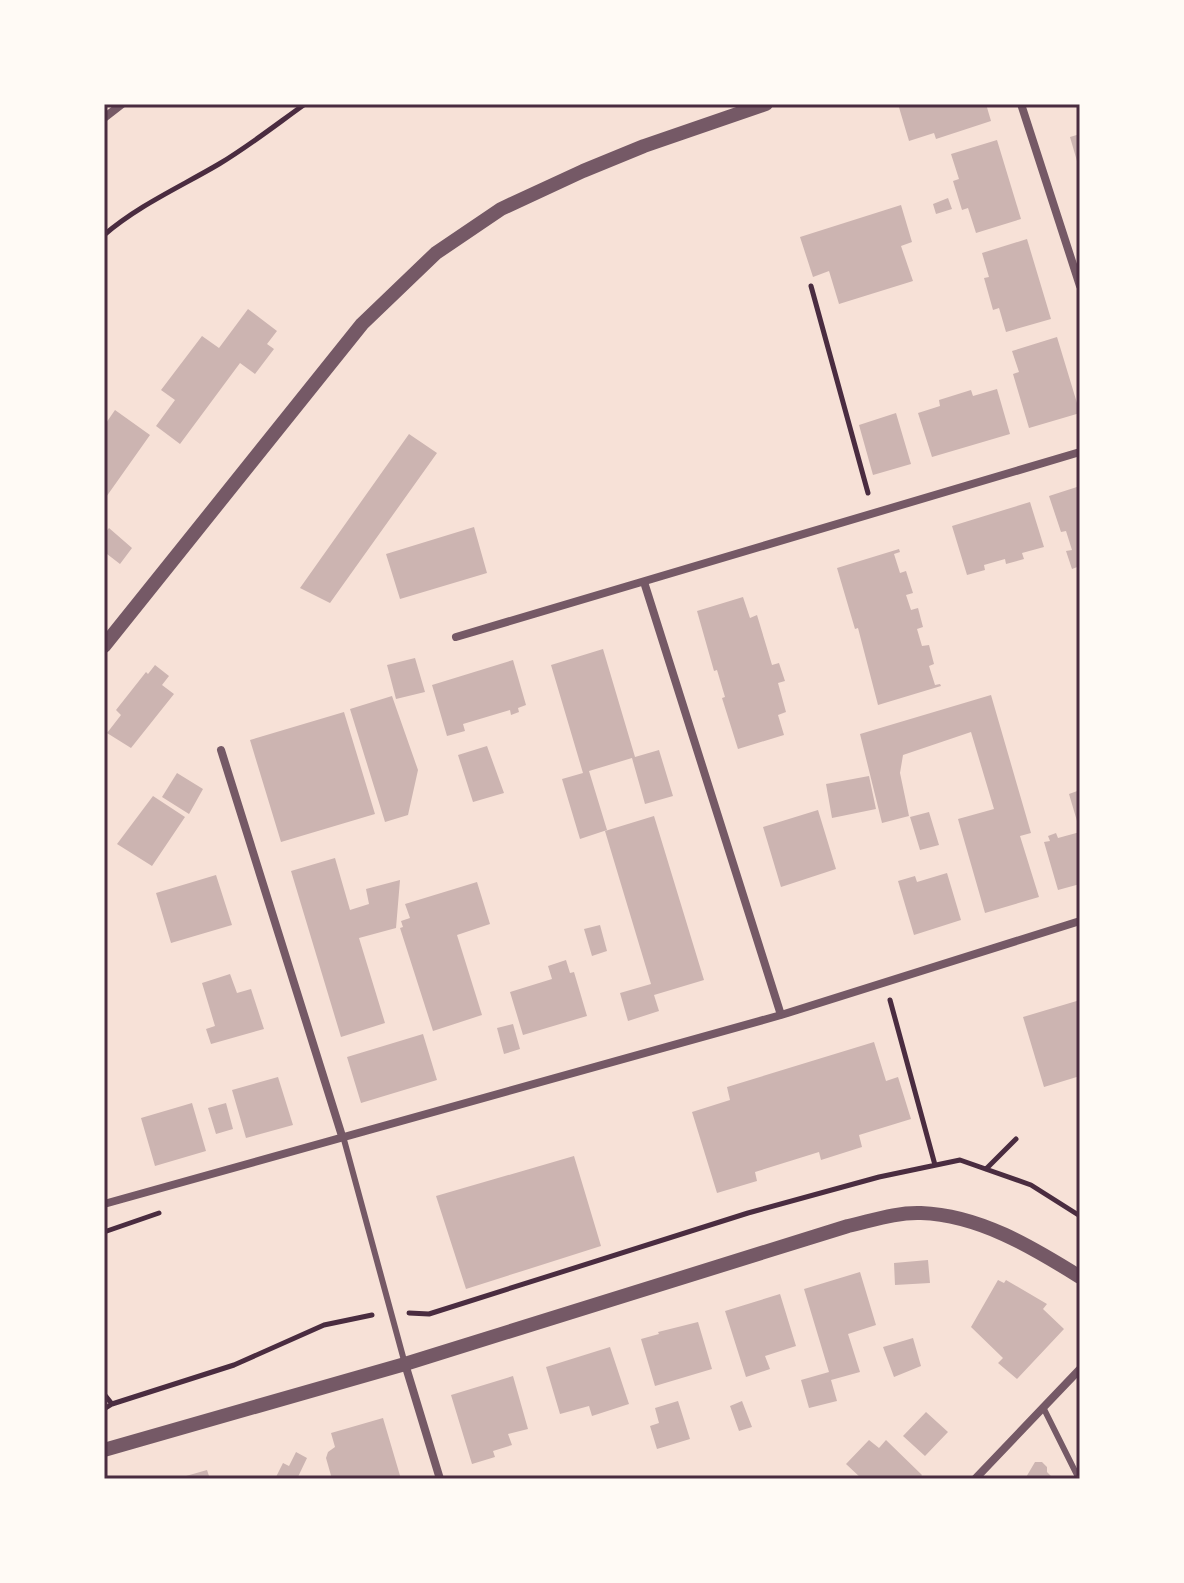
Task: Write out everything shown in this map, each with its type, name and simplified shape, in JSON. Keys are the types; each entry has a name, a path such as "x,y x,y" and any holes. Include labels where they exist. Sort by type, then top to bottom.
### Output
{"street":[{"path":"104,118 122,104"},
{"path":"104,646 362,324 436,253 501,209 583,171 644,146 766,104"},
{"path":"1021,104 1080,286"},
{"path":"456,637 1080,452"},
{"path":"644,582 781,1015"},
{"path":"221,750 342,1136"},
{"path":"104,1204 781,1015 1080,921"},
{"path":"104,1450 405,1364 848,1226 889,1216 921,1213 961,1219 1008,1235 1080,1277"},
{"path":"405,1364 440,1479"},
{"path":"975,1479 1080,1369"}],"lane":[{"path":"342,1136 405,1364"},
{"path":"1043,1407 1079,1479"}],"path":[{"path":"104,235 169,190 220,163 305,104"},
{"path":"811,286 874,514"},
{"path":"885,983 935,1165"},
{"path":"986,1169 1016,1139"},
{"path":"104,1409 234,1365 324,1325 391,1311 429,1314 748,1213 879,1177 960,1160 1031,1185 1080,1216"},
{"path":"104,1394 112,1404"}],"building":[{"path":"898,104 986,104 991,121 936,139 934,133 909,141"},
{"path":"1080,134 1080,168 1079,168 1070,137"},
{"path":"997,140 1021,219 976,233 968,208 962,210 953,181 959,179 951,154"},
{"path":"948,198 952,209 936,214 933,204"},
{"path":"901,205 912,242 901,246 913,281 839,304 829,271 813,277 800,237"},
{"path":"1027,239 1051,319 1006,332 999,308 993,310 984,278 989,277 982,253"},
{"path":"248,309 277,331 267,344 274,349 255,374 240,363 180,444 156,426 175,400 161,390 202,336 219,348"},
{"path":"1057,337 1080,413 1029,428 1013,374 1019,372 1012,351"},
{"path":"997,389 1010,434 932,457 918,413 940,406 939,400 971,390 973,396"},
{"path":"115,410 150,435 104,500 104,426"},
{"path":"896,413 911,464 873,475 859,425"},
{"path":"409,434 437,453 330,603 300,588"},
{"path":"1080,486 1080,566 1072,569 1066,551 1072,550 1066,531 1061,532 1049,496"},
{"path":"1030,502 1044,547 1022,553 1024,559 1006,564 1005,559 984,565 985,570 967,575 952,526"},
{"path":"474,527 487,573 400,599 386,554"},
{"path":"109,528 132,548 120,564 107,554 104,558 104,534"},
{"path":"899,549 900,552 894,554 900,573 906,571 913,593 906,595 911,610 918,608 923,627 917,629 922,646 929,645 934,664 929,666 935,685 941,686 878,705 858,628 855,629 837,568"},
{"path":"743,597 750,618 757,615 772,665 779,663 785,681 778,683 786,712 778,715 784,735 738,749 697,611"},
{"path":"603,649 635,757 659,750 673,796 645,804 632,758 589,771 607,830 580,839 562,779 583,773 551,665"},
{"path":"415,658 425,692 396,699 387,665"},
{"path":"513,660 526,705 511,715 510,710 463,724 465,731 447,736 432,685"},
{"path":"155,665 169,676 162,685 174,694 131,748 107,733 121,715 116,710"},
{"path":"991,695 1031,833 1020,836 1039,897 985,913 958,819 994,809 971,732 903,755 900,773 909,816 882,823 860,734"},
{"path":"392,696 418,770 408,815 385,822 350,709"},
{"path":"344,712 375,814 281,842 250,740"},
{"path":"487,746 504,793 473,802 458,755"},
{"path":"177,773 203,789 189,814 162,797"},
{"path":"869,776 876,809 832,818 826,784"},
{"path":"1080,790 1080,820 1077,821 1069,794"},
{"path":"153,796 185,817 152,866 117,844"},
{"path":"818,810 836,869 781,887 763,827"},
{"path":"929,812 939,845 920,850 910,817"},
{"path":"654,816 704,980 654,995 659,1011 628,1021 620,993 651,984 605,831"},
{"path":"1080,832 1080,884 1058,890 1044,842 1050,841 1048,836 1056,833 1058,838"},
{"path":"335,858 350,910 369,904 366,889 400,880 396,928 359,938 385,1023 341,1037 291,871"},
{"path":"947,873 961,920 914,935 898,881 915,876 917,882"},
{"path":"216,875 232,925 171,943 156,893"},
{"path":"477,882 490,924 457,935 482,1015 433,1031 400,928 403,927 401,921 410,918 405,904"},
{"path":"600,925 607,951 592,956 584,929"},
{"path":"566,960 570,973 574,972 587,1016 523,1035 510,992 552,979 548,966"},
{"path":"230,974 237,993 251,989 264,1029 211,1044 206,1029 215,1026 202,983"},
{"path":"1080,1000 1080,1076 1044,1087 1023,1017"},
{"path":"513,1024 520,1049 504,1054 497,1028"},
{"path":"423,1034 437,1080 361,1103 347,1057"},
{"path":"874,1042 886,1081 898,1077 911,1119 859,1135 862,1147 821,1160 819,1152 755,1172 757,1181 717,1193 692,1112 730,1100 727,1087"},
{"path":"278,1077 293,1125 246,1138 232,1090"},
{"path":"192,1103 206,1151 155,1166 141,1118"},
{"path":"226,1103 233,1129 216,1134 208,1108"},
{"path":"574,1156 601,1246 466,1289 436,1196"},
{"path":"928,1260 930,1283 895,1285 894,1263"},
{"path":"860,1272 876,1325 848,1334 860,1372 831,1380 837,1401 809,1408 801,1380 829,1372 804,1289"},
{"path":"998,1280 1004,1283 1006,1280 1047,1304 1043,1309 1064,1329 1017,1379 998,1363 1003,1358 971,1327"},
{"path":"780,1294 796,1346 765,1356 770,1369 746,1377 725,1311"},
{"path":"698,1322 712,1369 655,1386 641,1339"},
{"path":"913,1338 921,1366 894,1377 883,1347"},
{"path":"610,1347 629,1404 592,1416 589,1406 560,1414 546,1367"},
{"path":"513,1376 528,1429 508,1434 512,1445 493,1451 495,1457 472,1464 451,1395"},
{"path":"678,1401 690,1439 657,1449 650,1426 659,1423 655,1408"},
{"path":"742,1401 752,1427 739,1431 730,1406"},
{"path":"926,1412 948,1432 925,1456 903,1436"},
{"path":"383,1418 401,1479 332,1479 326,1458 335,1447 331,1433"},
{"path":"869,1440 879,1448 886,1440 922,1475 919,1479 862,1479 846,1464"},
{"path":"296,1452 307,1458 297,1479 275,1479 283,1463 289,1466"},
{"path":"1035,1462 1042,1462 1054,1479 1025,1479"},
{"path":"207,1470 210,1479 179,1479 179,1478"}]}
